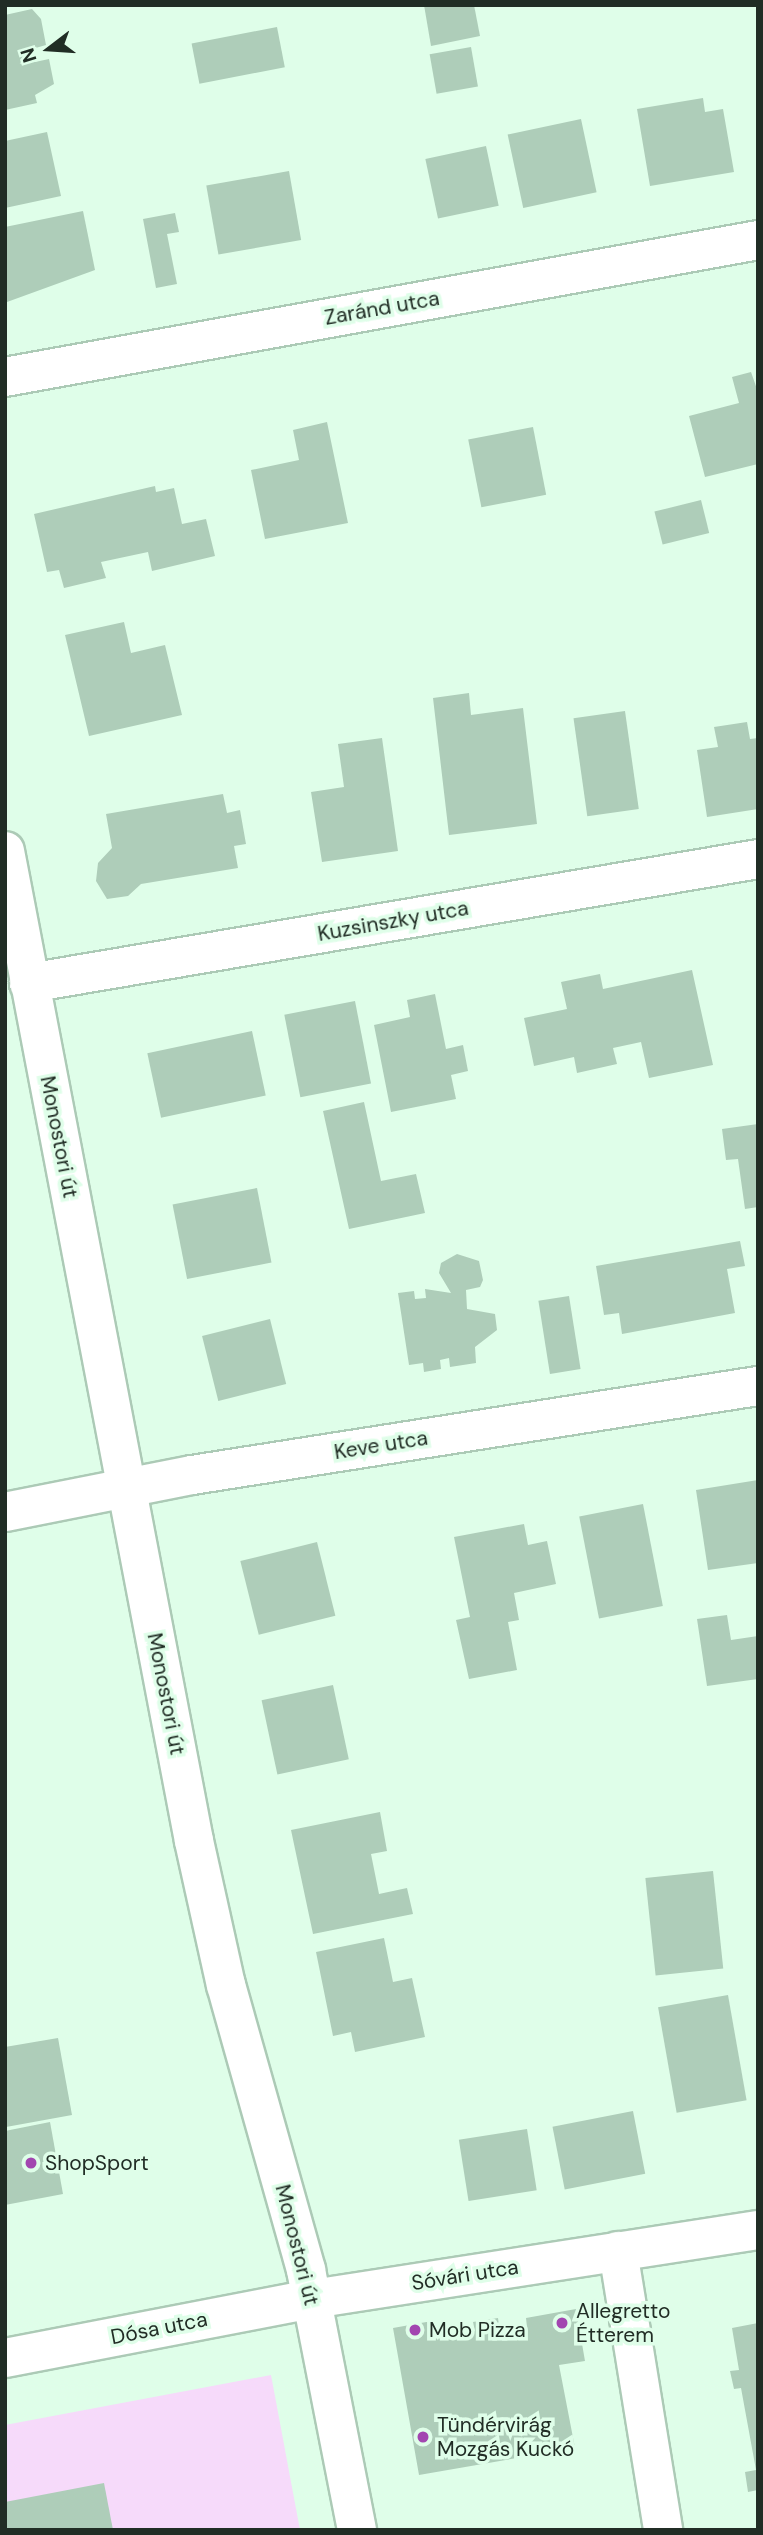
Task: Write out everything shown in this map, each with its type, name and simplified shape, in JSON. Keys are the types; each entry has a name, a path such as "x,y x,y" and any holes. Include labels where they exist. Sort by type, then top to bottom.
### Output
{"street":[{"name":"Zaránd utca","path":"5,377 758,240"},
{"name":"Monostori út","path":"5,851 126,1487 226,1985 312,2299 357,2530"},
{"name":"Kuzsinszky utca","path":"29,983 758,859"},
{"name":"Keve utca","path":"5,1512 126,1487 758,1386"},
{"name":"Sóvári utca","path":"312,2299 758,2230"},
{"path":"618,2251 663,2530"},
{"name":"Dósa utca","path":"5,2358 312,2299"}],"shaded area":[{"path":"271,2375 300,2530 5,2530 5,2425"}],"building":[{"path":"424,5 474,5 480,36 431,46"},
{"path":"32,9 41,19 46,45 32,49 35,62 49,59 54,84 35,95 37,103 5,110 5,15"},
{"path":"277,27 285,67 199,84 192,44"},
{"path":"471,47 478,86 437,94 430,54"},
{"path":"703,98 705,112 723,109 734,172 650,186 637,109"},
{"path":"581,119 597,192 523,208 508,135"},
{"path":"47,132 61,196 5,208 5,141"},
{"path":"486,146 499,206 438,219 425,159"},
{"path":"289,171 301,240 218,255 206,186"},
{"path":"83,211 95,270 7,302 5,227"},
{"path":"175,213 179,232 167,234 177,284 156,288 143,219"},
{"path":"751,372 758,392 758,464 705,477 689,416 739,403 732,377"},
{"path":"327,422 348,523 265,539 251,470 299,460 293,430"},
{"path":"533,427 546,495 481,507 468,440"},
{"path":"155,486 156,492 174,488 182,524 206,519 215,556 152,571 148,552 101,562 106,578 64,588 59,570 47,572 34,514"},
{"path":"701,500 709,533 663,545 654,512"},
{"path":"124,622 131,653 165,645 182,715 89,736 65,635"},
{"path":"469,693 471,715 523,708 537,824 449,835 433,698"},
{"path":"625,711 639,809 587,816 574,718"},
{"path":"747,722 750,739 758,738 758,809 707,817 697,750 718,747 714,727"},
{"path":"382,738 398,851 322,862 311,792 344,787 338,744"},
{"path":"223,794 227,813 240,810 246,844 234,846 238,868 141,884 128,896 107,899 96,881 98,863 112,848 106,814"},
{"path":"692,970 713,1065 649,1078 641,1042 613,1048 617,1064 577,1073 574,1057 534,1066 524,1018 567,1009 561,982 600,974 603,989"},
{"path":"435,994 446,1049 463,1045 468,1071 451,1075 456,1099 391,1112 374,1025 410,1017 407,1000"},
{"path":"355,1001 371,1083 300,1097 284,1015"},
{"path":"252,1031 266,1096 161,1118 147,1053"},
{"path":"364,1102 381,1181 416,1174 425,1213 349,1229 323,1111"},
{"path":"758,1124 758,1207 745,1209 738,1159 726,1160 722,1129"},
{"path":"257,1188 272,1263 187,1279 173,1204"},
{"path":"740,1241 745,1266 727,1269 735,1313 622,1334 619,1313 604,1315 596,1266"},
{"path":"457,1254 479,1261 483,1280 480,1287 466,1290 467,1309 495,1314 497,1330 475,1347 476,1363 450,1367 449,1358 440,1360 441,1369 424,1372 423,1363 409,1365 398,1293 414,1291 415,1299 426,1298 425,1289 451,1293 439,1273 441,1263"},
{"path":"569,1296 581,1369 550,1374 538,1301"},
{"path":"270,1319 286,1384 218,1401 202,1336"},
{"path":"758,1480 758,1563 708,1570 696,1490"},
{"path":"643,1504 663,1606 599,1618 579,1516"},
{"path":"524,1524 528,1545 547,1541 556,1584 514,1593 519,1620 508,1622 517,1670 469,1679 456,1620 470,1617 454,1537"},
{"path":"317,1542 335,1616 259,1635 240,1561"},
{"path":"727,1615 731,1640 758,1636 758,1679 707,1686 697,1619"},
{"path":"333,1685 349,1759 277,1775 262,1700"},
{"path":"380,1812 387,1851 371,1854 379,1894 407,1888 413,1914 313,1934 291,1830"},
{"path":"713,1871 723,1968 656,1976 645,1878"},
{"path":"384,1938 393,1982 412,1978 425,2037 355,2052 351,2032 333,2036 316,1952"},
{"path":"728,1995 747,2100 677,2113 658,2007"},
{"path":"58,2038 72,2115 6,2127 5,2047"},
{"path":"633,2111 645,2174 565,2189 553,2127"},
{"name":"ShopSport","path":"50,2122 63,2194 5,2205 5,2131"},
{"path":"527,2129 537,2190 469,2201 459,2140"},
{"path":"576,2309 585,2361 559,2365 575,2448 419,2475 393,2328 432,2321 436,2338 475,2331 473,2322 498,2318 500,2333 527,2327 526,2318"},
{"path":"758,2323 758,2490 748,2492 745,2472 756,2470 741,2388 734,2389 730,2371 739,2370 732,2328"},
{"path":"104,2483 113,2530 5,2530 5,2502"}],"place":[{"name":"ShopSport","path":"31,2163"},
{"name":"Allegretto Étterem","path":"562,2323"},
{"name":"Mob Pizza","path":"415,2330"},
{"name":"Tündérvirág Mozgás Kuckó","path":"423,2437"}]}
